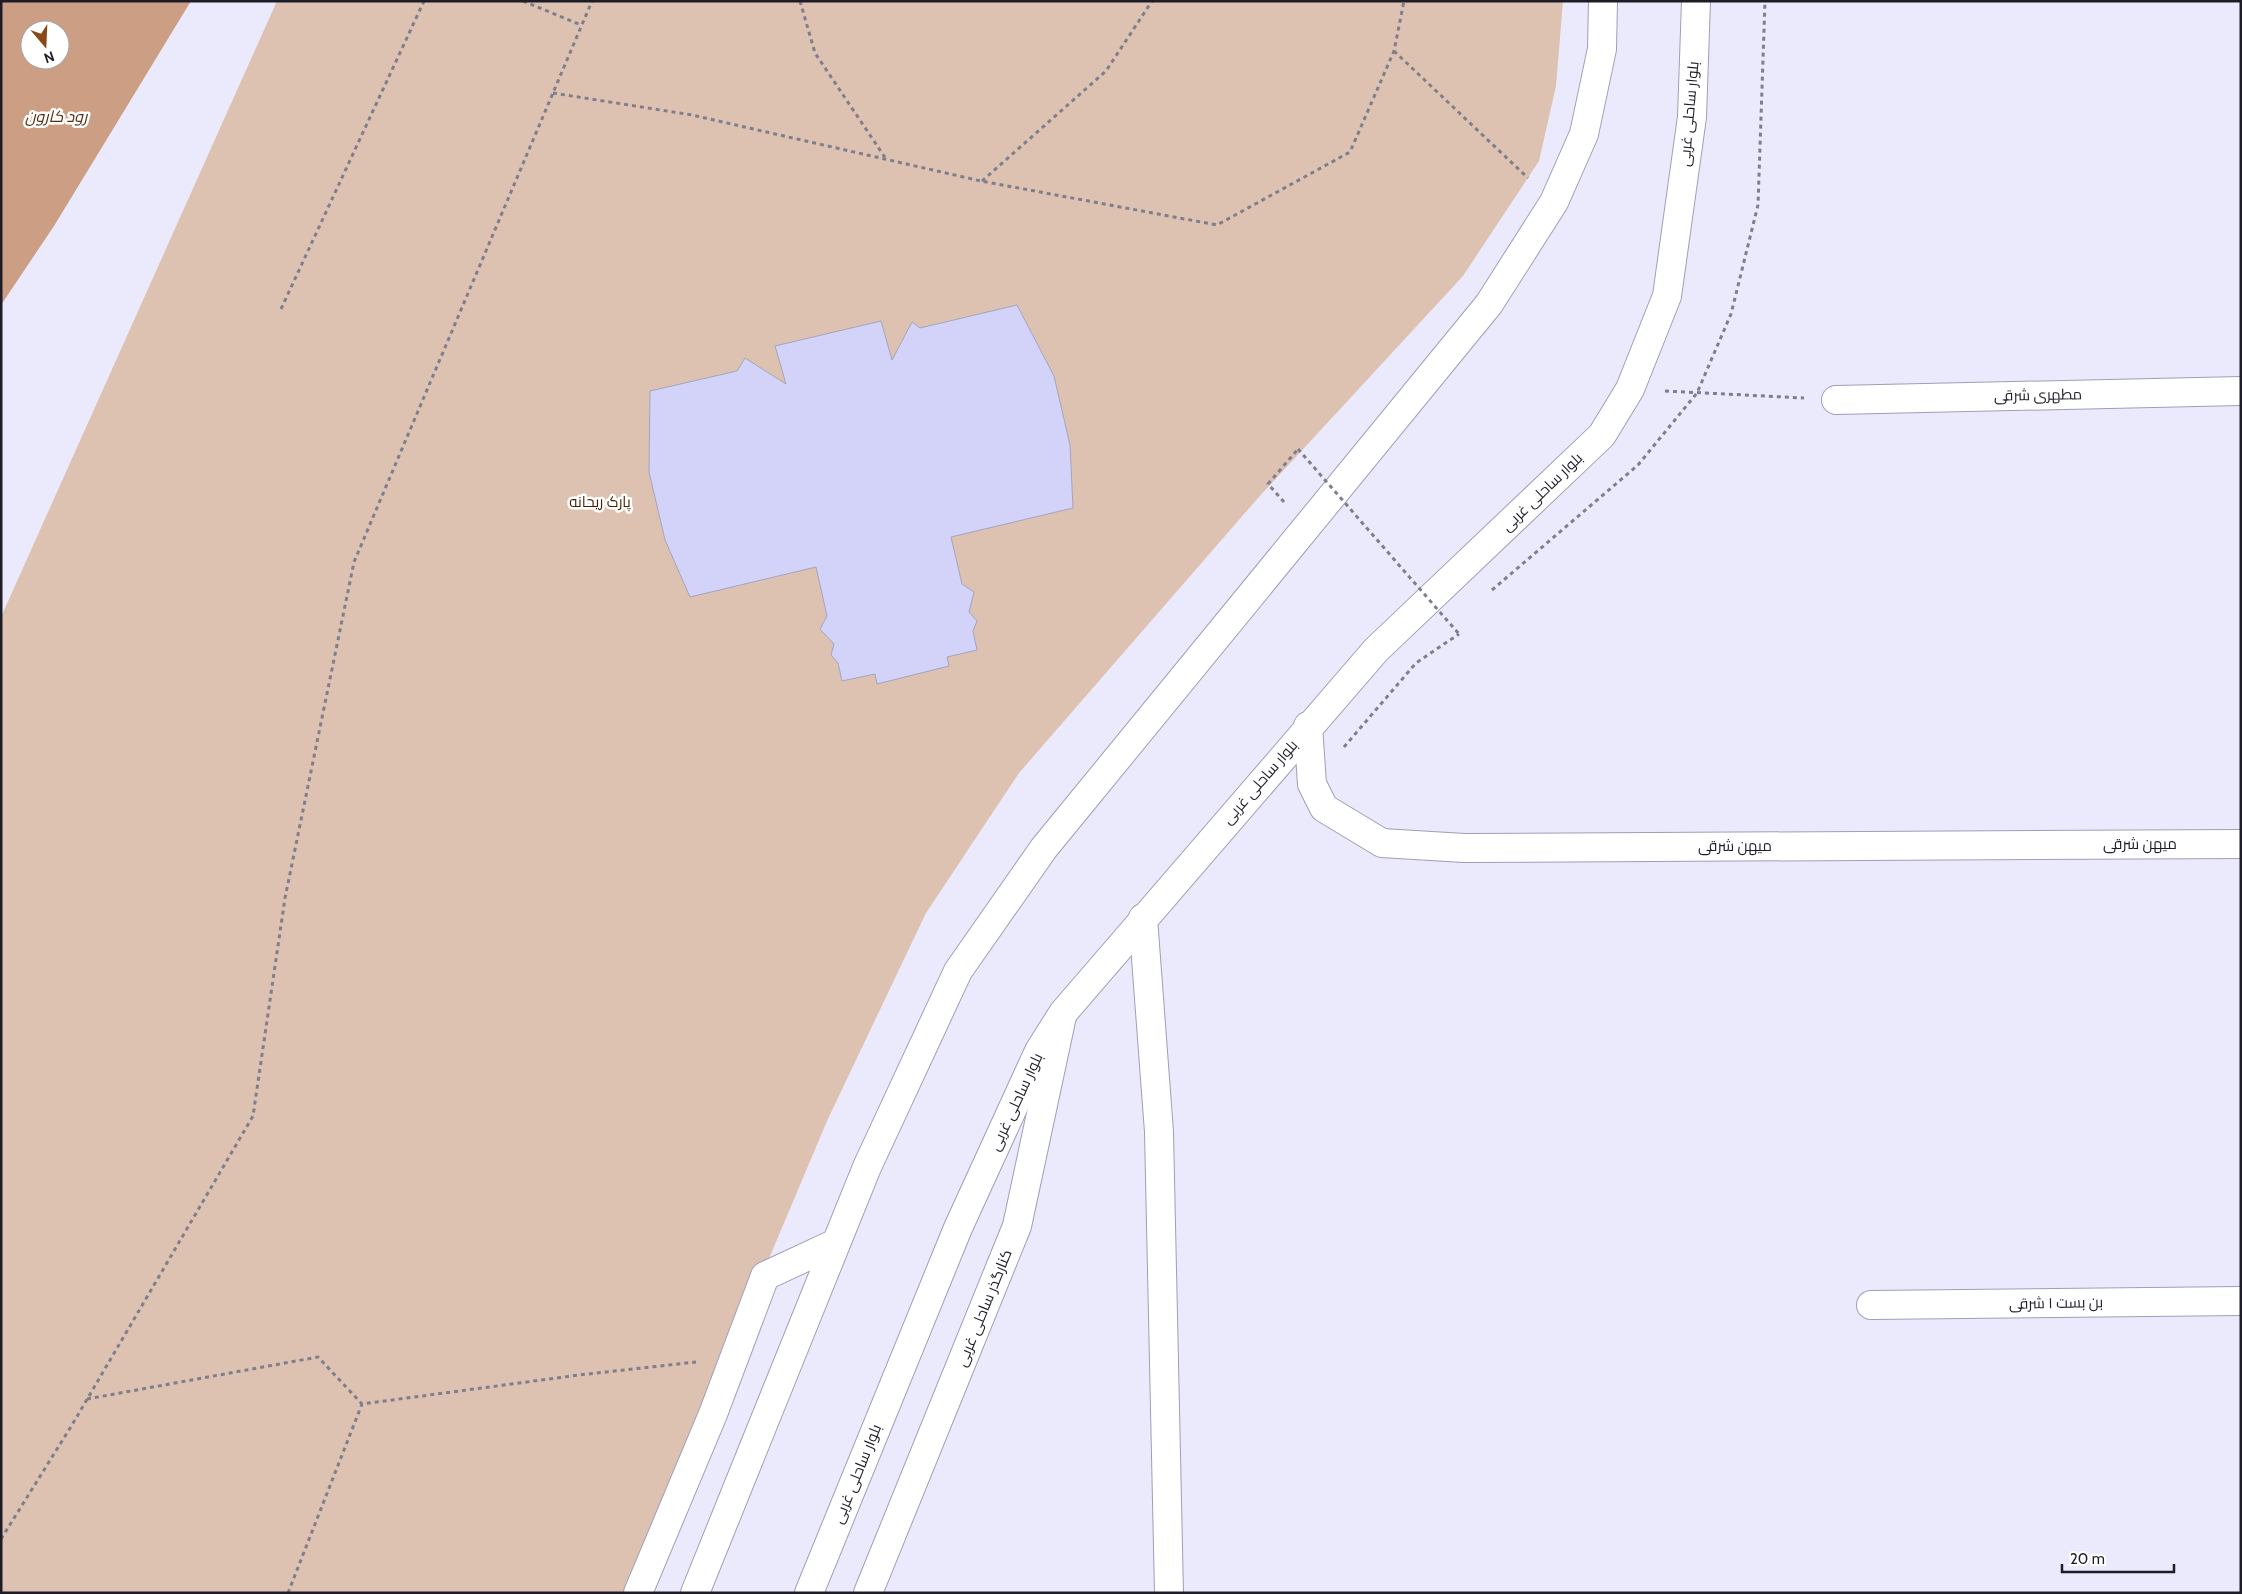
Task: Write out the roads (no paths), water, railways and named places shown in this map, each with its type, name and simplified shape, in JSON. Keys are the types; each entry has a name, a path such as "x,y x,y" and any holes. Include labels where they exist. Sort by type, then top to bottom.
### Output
{"main road":[{"path":"695,1593 867,1167 958,971 1044,848 1490,304 1554,202 1584,134 1602,49 1604,1"},
{"name":"بلوار ساحلی غربی","path":"809,1593 958,1228 1039,1051 1063,1012 1308,726 1376,650 1602,435 1630,389 1667,296 1692,117 1696,1"},
{"name":"مطهری شرقی","path":"1836,400 2241,391"},
{"name":"میهن شرقی","path":"1308,726 1312,784 1324,808 1382,843 1474,848 2241,844"},
{"path":"1143,918 1158,1132 1169,1593"},
{"name":"کنارگذر ساحلی غربی","path":"868,1593 1017,1226 1063,1012"},
{"path":"638,1593 713,1414 765,1276 836,1243"},
{"name":"بن بست ۱ شرقی","path":"1871,1305 2241,1300"}],"water":[{"name":"رود کارون","path":"1,1 191,1 54,226 1,305"}],"park label":[{"name":"پارک ریحانه","path":"600,502"}]}
